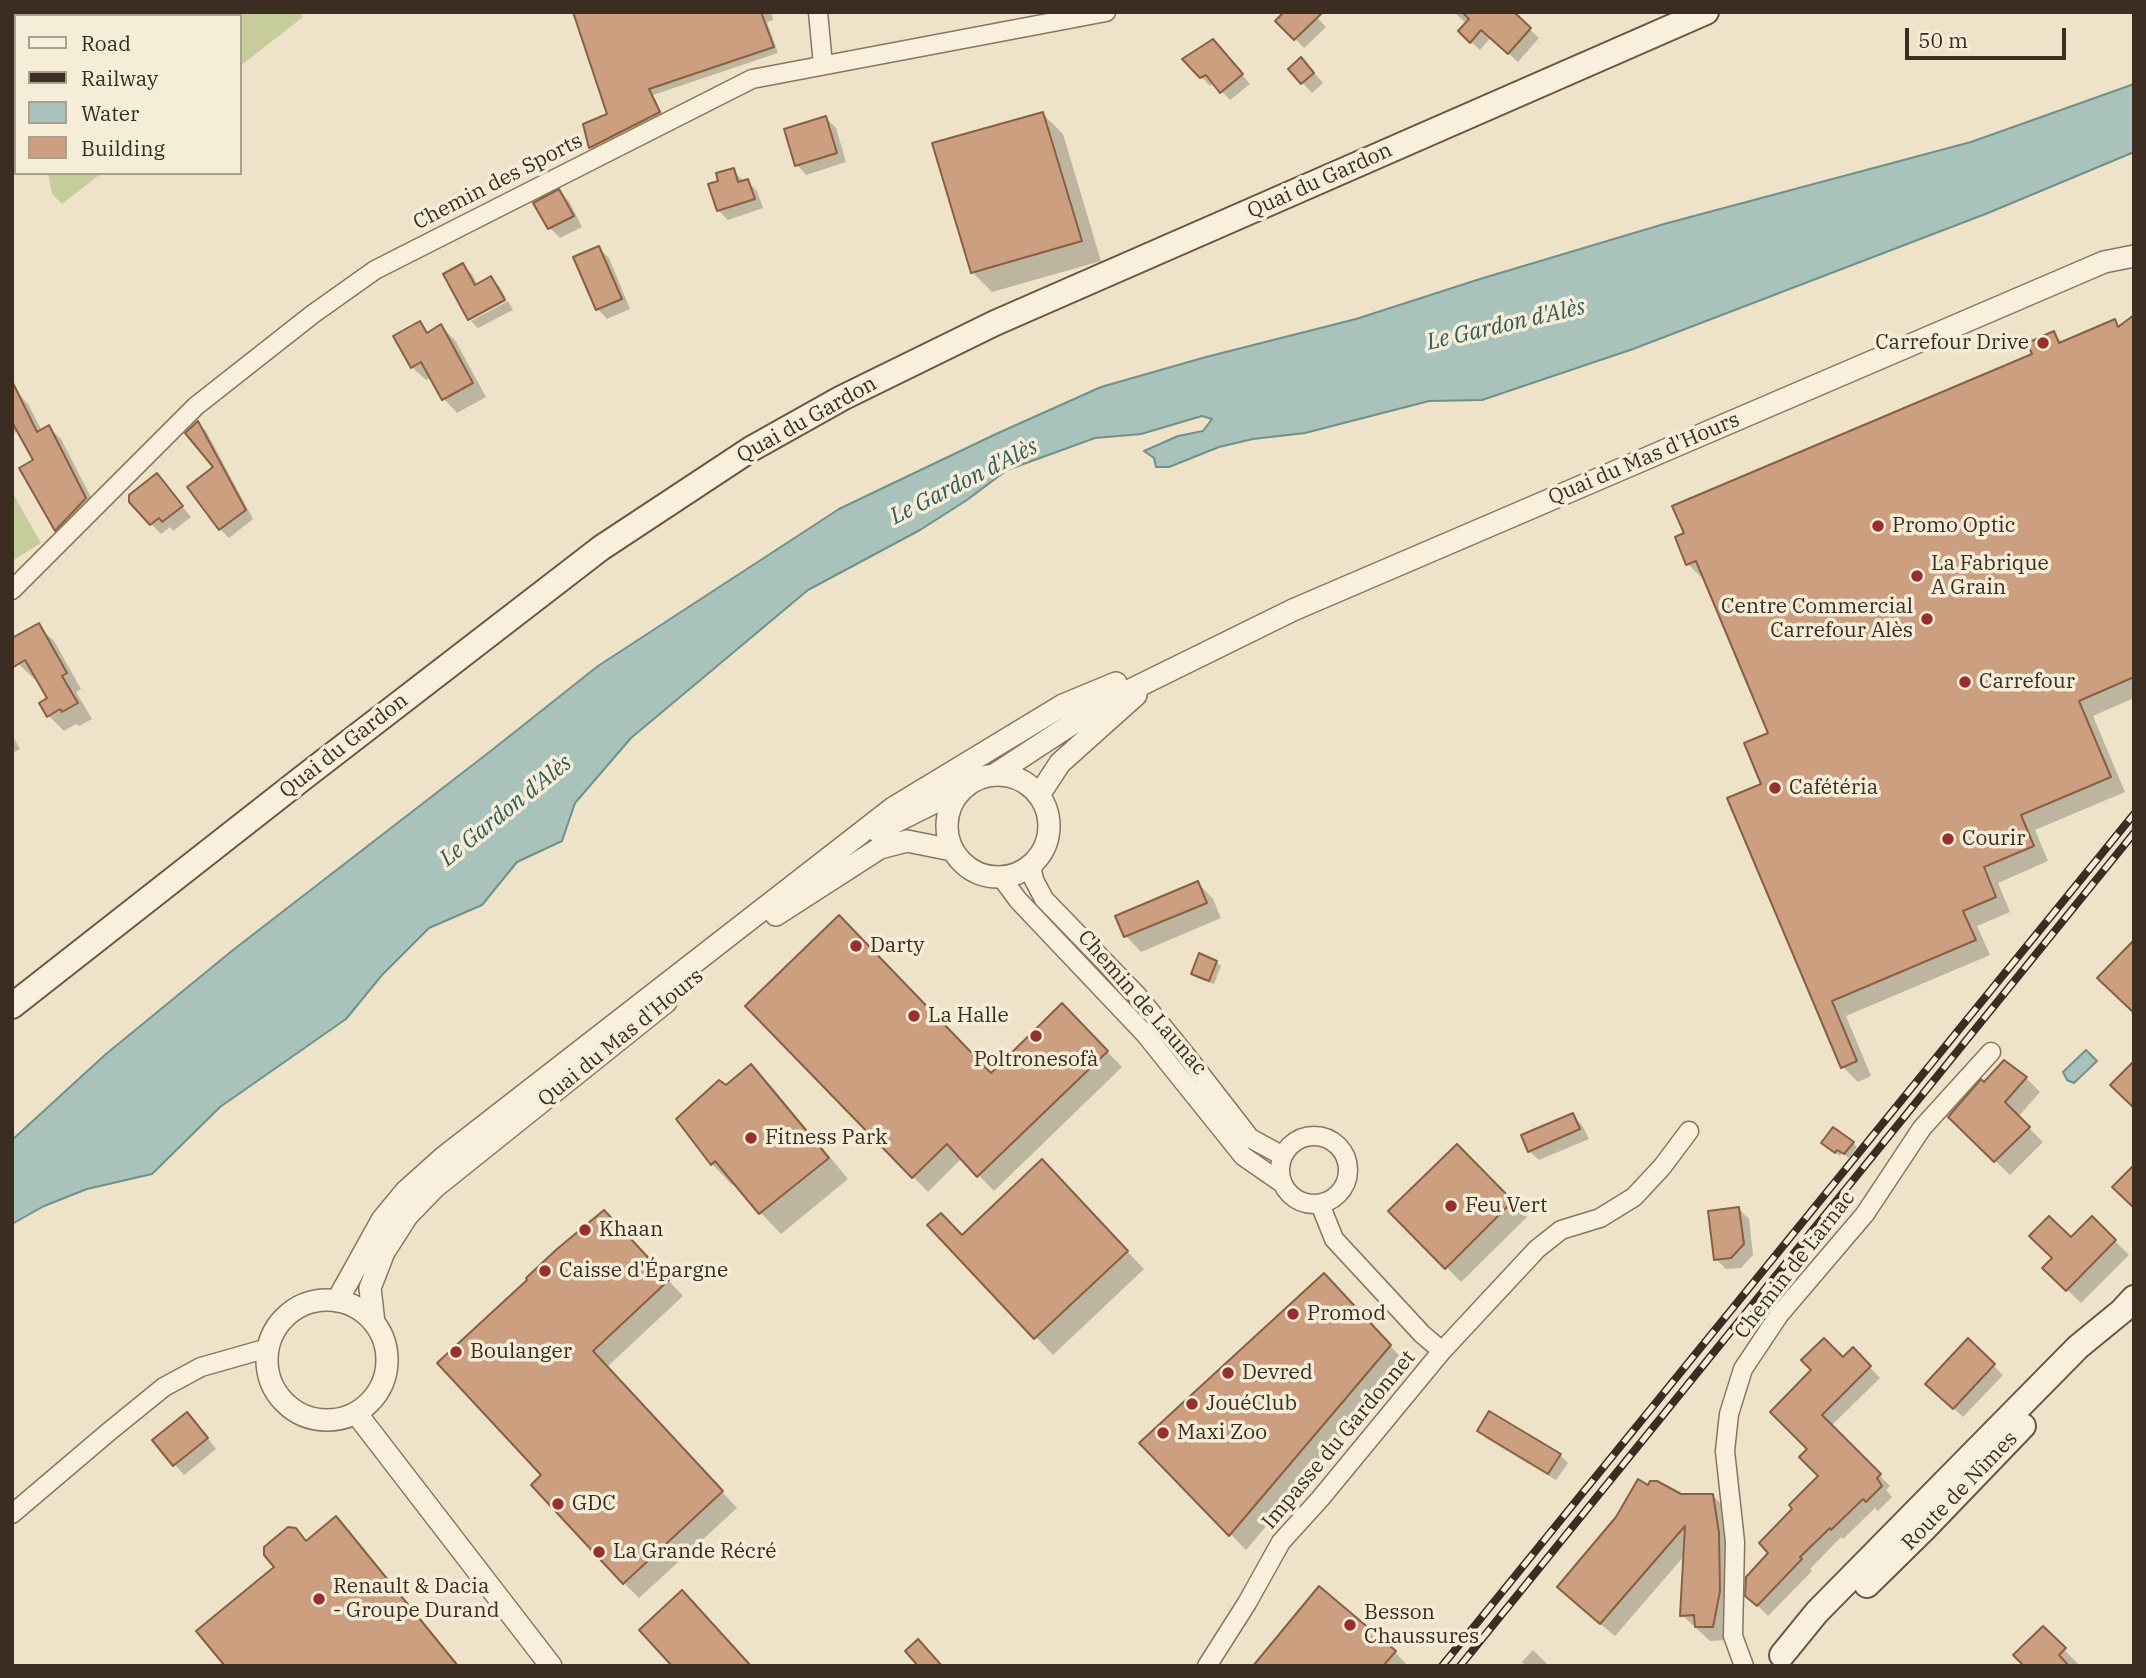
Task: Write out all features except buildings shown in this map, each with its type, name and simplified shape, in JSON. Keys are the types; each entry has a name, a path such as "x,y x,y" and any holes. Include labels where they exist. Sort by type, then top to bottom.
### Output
{"main road":[{"name":"Quai du Gardon","path":"12,1006 282,793 601,548 751,449 842,398 995,323 1706,12"},
{"name":"Route de Nîmes","path":"1776,1661 1817,1612 2020,1406 2078,1348 2128,1304"}],"street":[{"path":"818,12 823,65"},
{"name":"Chemin des Sports","path":"12,590 196,406 313,314 375,270 752,79 1106,12"},
{"name":"Quai du Mas d'Hours","path":"994,775 1104,703 1293,610 2104,262 2134,256"},
{"name":"Quai du Mas d'Hours","path":"1039,795 1060,763 1158,675"},
{"name":"Quai du Mas d'Hours","path":"337,1301 382,1220 406,1191 444,1157 893,808 1063,705 1130,678 1158,675"},
{"path":"994,775 1011,776 1039,795 1046,809 1048,831 1041,853 1031,864 1017,873 1001,877 973,871 961,862 952,849 947,834 947,817 953,801 963,788 977,779 994,775"},
{"name":"Quai du Mas d'Hours","path":"838,850 963,788"},
{"name":"Quai du Mas d'Hours","path":"374,1323 370,1288 384,1252 407,1216 435,1187 765,922 851,865 880,848 908,841 952,849"},
{"name":"Chemin de Launac","path":"1031,864 1034,880 1044,899 1136,994 1250,1138 1283,1156"},
{"name":"Chemin de Launac","path":"1001,877 1018,900 1145,1034 1243,1156 1282,1183"},
{"name":"Chemin de Larnac","path":"1744,1666 1733,1636 1735,1542 1724,1451 1729,1414 1743,1369 1779,1315 1865,1214 1922,1128 1991,1052"},
{"path":"1320,1204 1334,1239 1422,1334 1442,1351 1537,1249 1561,1230 1600,1218 1634,1197 1662,1167 1689,1131"},
{"path":"1306,1137 1327,1139 1343,1152 1347,1161 1346,1182 1331,1200 1308,1204 1297,1200 1288,1193 1282,1183 1279,1172 1283,1156 1290,1145 1306,1137"},
{"path":"318,1301 337,1301 358,1309 374,1323 383,1339 387,1356 386,1374 380,1390 369,1403 356,1413 338,1420 318,1420 300,1414 284,1402 273,1386 267,1367 268,1348 275,1331 286,1316 301,1306 318,1301"},
{"path":"12,1514 164,1387 201,1367 268,1348"},
{"name":"Impasse du Gardonnet","path":"1207,1666 1281,1542 1320,1500 1442,1351"},
{"path":"356,1413 551,1666"}],"green space":[{"path":"14,12 167,14 14,14"},
{"path":"300,12 303,17 242,64 242,14 169,14"},
{"path":"48,175 99,175 62,204 52,194"},
{"path":"12,492 41,543 12,561"}],"water":[{"name":"Le Gardon d'Alès","path":"2134,84 2134,152 1988,213 1633,349 1482,400 1429,401 1305,433 1253,439 1219,447 1169,467 1156,467 1154,458 1144,451 1178,436 1203,431 1212,419 1202,416 1141,434 1095,438 1007,470 920,530 808,590 631,738 575,803 562,841 517,862 482,905 429,928 382,975 346,1019 220,1107 152,1174 87,1189 44,1206 12,1224 12,1140 106,1054 233,950 598,666 839,509 1101,387 1356,319 1664,224 1971,142"},
{"path":"2086,1050 2097,1061 2074,1083 2067,1080 2063,1072"}],"railway":[{"path":"1442,1666 2134,814"},
{"path":"1460,1666 2134,833"}],"place":[{"name":"Carrefour Drive","path":"2043,343"},
{"name":"Promo Optic","path":"1878,526"},
{"name":"La Fabrique A Grain","path":"1917,576"},
{"name":"Centre Commercial Carrefour Alès","path":"1927,619"},
{"name":"Carrefour","path":"1965,682"},
{"name":"Cafétéria","path":"1775,788"},
{"name":"Courir","path":"1948,839"},
{"name":"Darty","path":"856,946"},
{"name":"La Halle","path":"914,1016"},
{"name":"Poltronesofà","path":"1036,1036"},
{"name":"Fitness Park","path":"751,1138"},
{"name":"Feu Vert","path":"1451,1206"},
{"name":"Khaan","path":"585,1230"},
{"name":"Caisse d'Épargne","path":"545,1271"},
{"name":"Promod","path":"1293,1314"},
{"name":"Boulanger","path":"456,1352"},
{"name":"Devred","path":"1228,1373"},
{"name":"JouéClub","path":"1192,1404"},
{"name":"Maxi Zoo","path":"1163,1433"},
{"name":"GDC","path":"558,1504"},
{"name":"La Grande Récré","path":"599,1552"},
{"name":"Renault & Dacia - Groupe Durand","path":"319,1599"},
{"name":"Besson Chaussures","path":"1350,1625"}]}
